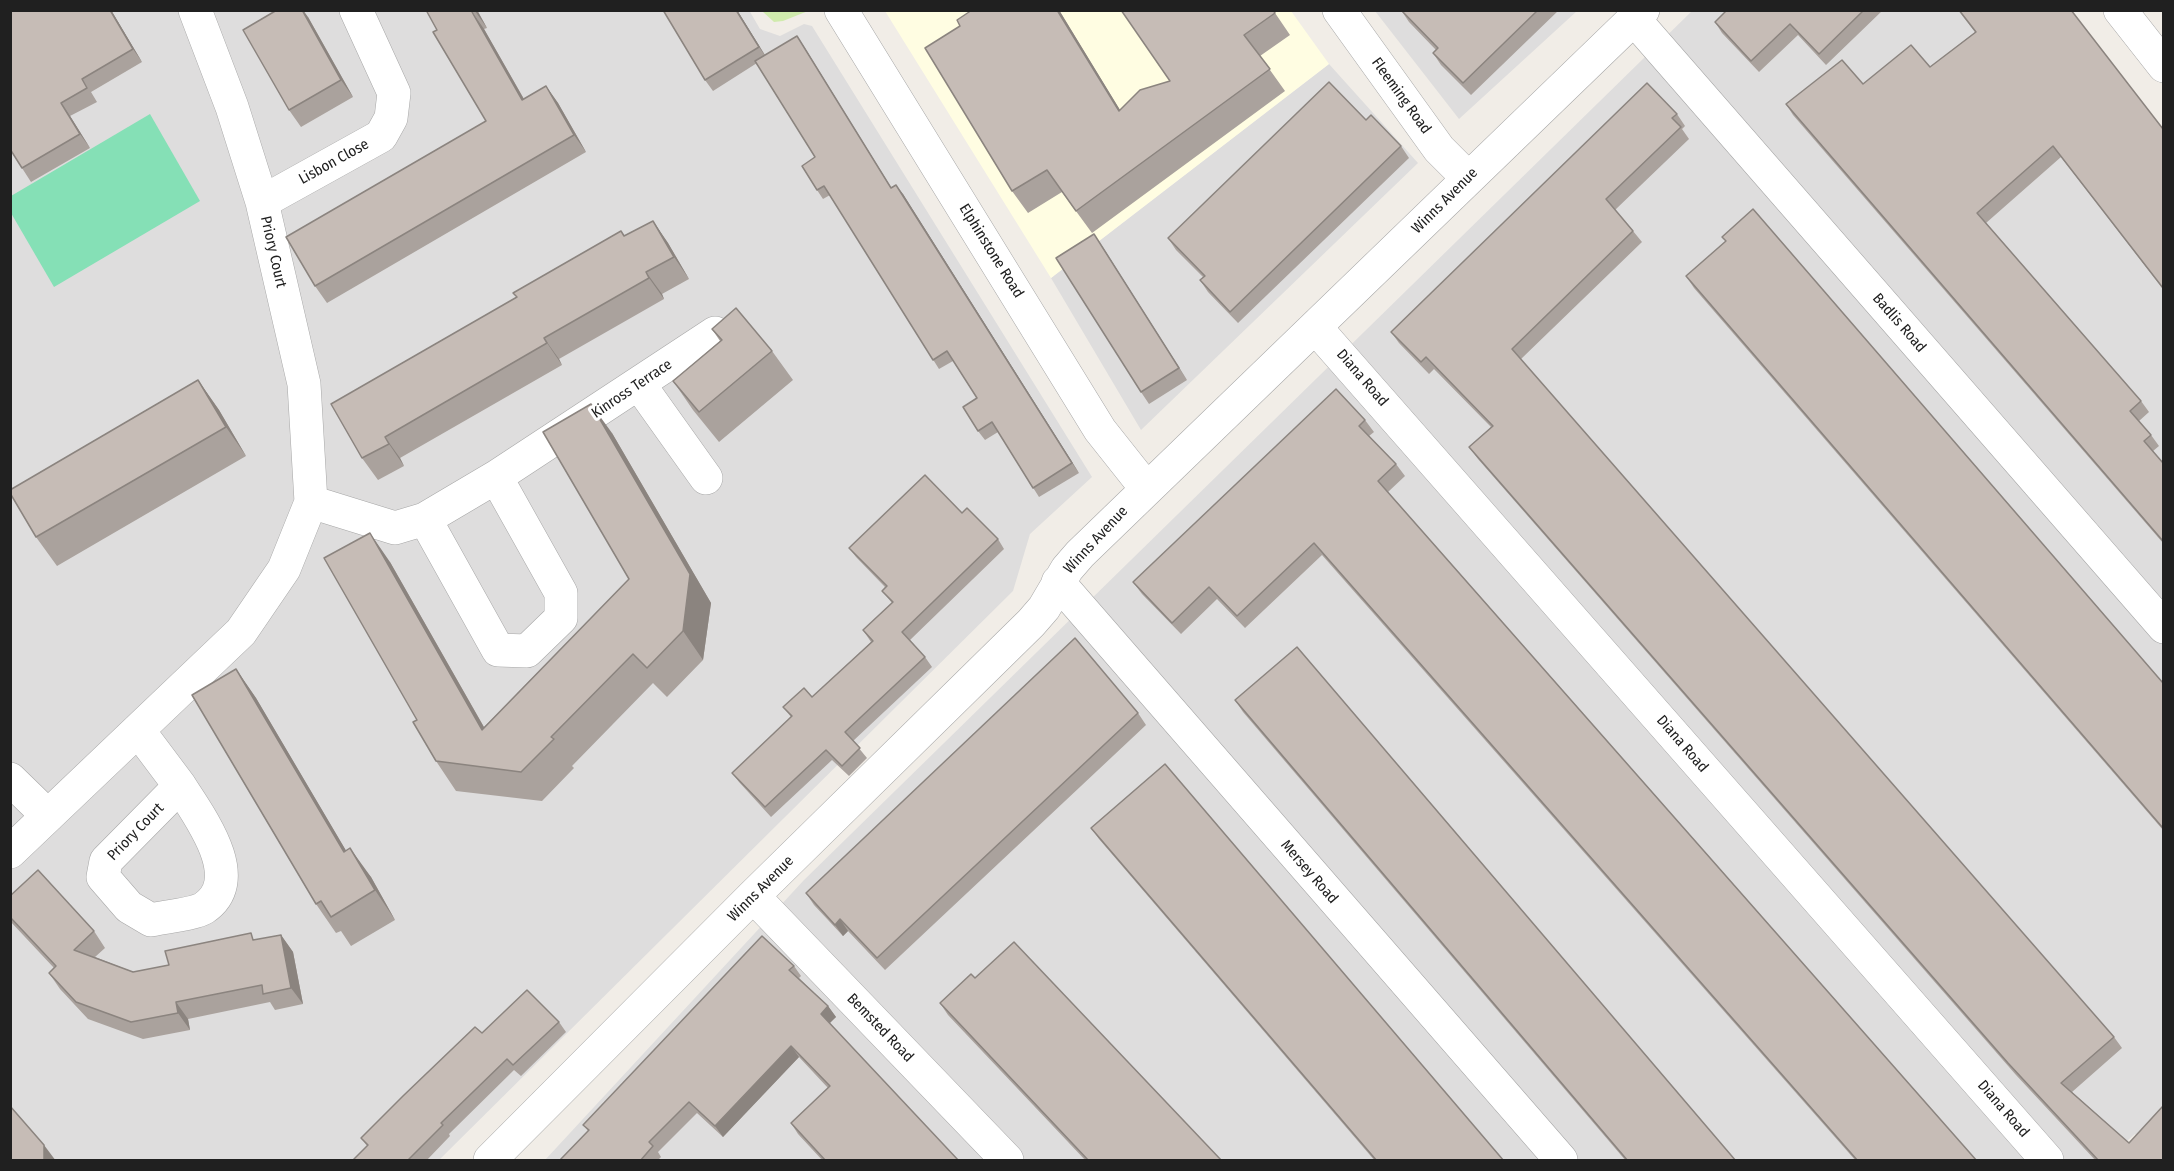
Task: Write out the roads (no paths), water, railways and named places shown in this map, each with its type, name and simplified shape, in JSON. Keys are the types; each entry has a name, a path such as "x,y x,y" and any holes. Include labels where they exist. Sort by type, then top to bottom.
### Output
{"street":[{"name":"Priory Court","path":"10,852 241,632 284,569 310,502 304,384 262,202 232,107 195,10"},
{"name":"Lisbon Close","path":"262,202 381,136 391,118 394,93 356,10"},
{"name":"Elphinstone Road","path":"841,10 1100,430 1146,488"},
{"name":"Fleeming Road","path":"1339,10 1439,149 1468,178"},
{"path":"2120,10 2163,66"},
{"name":"Winns Avenue","path":"490,1161 753,896 1031,623 1044,608 1058,582 1080,554 1146,488 1316,328 1468,178 1639,15"},
{"name":"Badlis Road","path":"1639,15 2163,627"},
{"name":"Diana Road","path":"1316,328 2048,1161"},
{"name":"Kinross Terrace","path":"425,519 496,477 715,333"},
{"path":"639,384 706,478"},
{"path":"310,502 395,528 425,519 498,650 527,651 561,618 561,593 496,477"},
{"name":"Mersey Road","path":"1058,582 1561,1161"},
{"path":"138,730 180,786"},
{"path":"10,779 48,816"},
{"name":"Bemsted Road","path":"753,896 1007,1161"}]}
